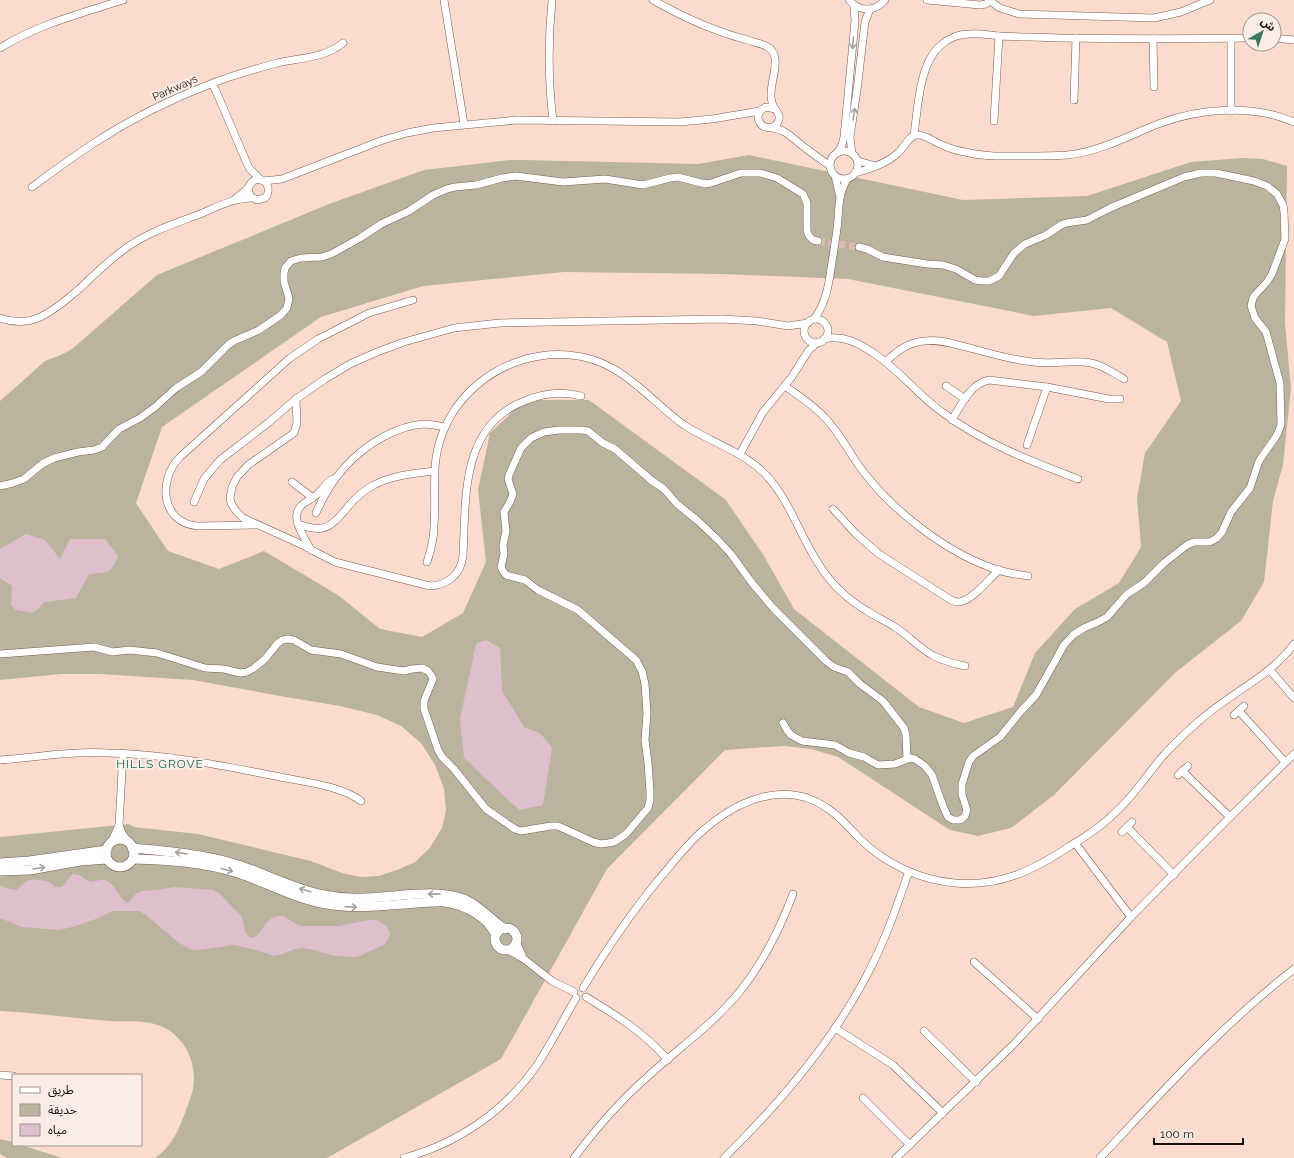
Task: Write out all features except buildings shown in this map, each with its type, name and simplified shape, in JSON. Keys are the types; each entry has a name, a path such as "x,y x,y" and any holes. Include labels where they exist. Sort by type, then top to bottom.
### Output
{"street":[{"path":"0,48 41,26 123,0"},
{"path":"444,0 464,124"},
{"path":"552,0 549,33 549,70 553,121"},
{"path":"653,0 701,24 770,48 774,53 775,60 771,93 774,109 778,112 779,118 788,134"},
{"path":"927,0 980,5 986,4 990,0 1000,8 1019,14 1154,18 1181,12 1210,0"},
{"path":"851,2 861,9 870,9 878,7 886,1"},
{"path":"829,165 842,145 844,132 855,21 851,2"},
{"path":"870,9 865,22 850,137 852,153 858,161 876,166"},
{"path":"914,135 927,62 933,52 942,44 958,36 969,34 1076,38 1242,38"},
{"path":"994,121 999,36"},
{"path":"1074,100 1076,38"},
{"path":"1153,39 1154,87"},
{"path":"1230,39 1231,111"},
{"path":"1282,39 1294,40"},
{"name":"Parkways","path":"32,187 74,156 113,131 154,109 212,84 269,65 323,54 333,50 343,43"},
{"path":"212,84 249,168 268,186 269,191"},
{"path":"760,123 758,116 771,93"},
{"path":"232,201 256,180 282,179 395,136 419,130 512,120 701,121 740,115 763,109 774,109"},
{"path":"740,454 763,412 785,386 808,353 827,335 828,330 824,322 824,304 832,266 840,197 843,187 848,178 855,173 876,166 897,154 914,135 922,135 946,147 988,156 1067,155 1098,149 1184,116 1210,112 1231,111 1268,114 1279,116 1294,122"},
{"path":"740,115 750,117 764,127 779,129 788,134 829,165 830,170 835,176 840,197"},
{"path":"772,128 777,124 779,118"},
{"path":"815,155 824,156 846,151 852,153"},
{"path":"855,173 858,166 858,161"},
{"path":"249,168 248,194 257,200 262,200 267,196 269,191 282,179"},
{"path":"783,723 791,735 802,741 835,746 849,753 864,757 878,765 896,764 912,758 920,762 932,775 948,817 953,820 960,820 965,816 967,810 962,795 962,784 971,759 976,753 1000,737 1036,695 1068,640 1078,631 1107,617 1123,598 1144,583 1164,563 1187,545 1194,542 1210,542 1220,535 1231,512 1250,488 1259,461 1278,436 1281,425 1280,383 1266,332 1253,314 1251,306 1253,298 1272,274 1283,245 1285,235 1284,212 1280,200 1277,194 1267,186 1254,181 1208,172 1184,177 1110,208 1093,218 1061,226 1032,240 1019,248 1009,258 1002,273 996,278 989,280 975,280 956,269 943,265 883,257 867,249 859,247"},
{"path":"0,486 24,479 42,464 54,458 102,447 119,429 140,418 176,388 201,372 228,345 259,330 281,315 287,308 289,298 284,282 284,273 285,268 291,261 301,258 322,257 331,254 360,238 381,224 409,211 433,195 447,189 459,186 476,185 516,176 563,182 609,179 644,185 678,177 705,184 712,183 732,175 760,173 777,178 803,194 807,203 807,231 813,240 818,242"},
{"path":"835,176 844,179 848,178"},
{"path":"0,318 23,321 50,313 133,243 154,232 232,201 252,198"},
{"path":"258,525 198,526 188,525 180,521 170,511 166,496 166,484 172,466 180,457 279,369 309,345 328,333 369,313 413,300"},
{"path":"808,353 805,328 824,304"},
{"path":"194,502 204,479 220,460 296,399 338,371 370,354 415,338 469,326 500,323 721,319 757,321 788,326 797,330 812,342 836,337 845,338"},
{"path":"788,326 819,320 824,322"},
{"path":"828,330 862,346 886,362 920,394 952,420 1006,450 1078,480"},
{"path":"886,362 898,350 911,344 924,341 938,341 1004,357 1034,362 1090,362 1103,367 1124,379"},
{"path":"427,562 433,539 434,528 434,471 439,444 445,427 455,410 467,394 482,380 499,369 528,358 547,355 568,355 597,361 616,370 680,422 713,442 740,454 762,471 780,492 812,554 827,576 841,592 858,605 900,631 934,656 948,662 965,666"},
{"path":"952,420 976,385 989,380 1047,387 1109,399 1120,399"},
{"path":"785,386 823,416 835,430 866,476 906,515 930,534 952,549 978,563 999,570 1028,576"},
{"path":"946,386 965,399"},
{"path":"1028,444 1047,387"},
{"path":"296,399 297,423 294,433 244,469 237,477 232,487 230,498 233,507 243,518 344,565 424,586 436,586 448,582 457,573 462,562 468,475 475,451 488,428 498,417 510,408 533,398 561,393 581,396"},
{"path":"316,513 325,496 346,465 360,451 370,444 392,432 416,425 431,424 445,427"},
{"path":"0,654 94,647 113,652 130,650 158,652 205,668 224,669 240,673 247,672 254,668 265,659 277,644 282,640 288,639 294,640 311,650 341,654 377,667 404,671 422,668 431,674 433,679 431,686 426,693 424,709 438,750 486,809 517,830 558,826 593,842 601,844 614,842 626,834 648,808 650,800 645,740 647,713 645,684 642,671 636,660 578,610 538,590 520,578 506,574 501,567 506,531 504,512 510,502 512,494 508,479 521,448 531,438 544,432 559,430 582,430 588,431 603,443 615,449 651,480 664,489 677,504 725,547 763,596 798,634 829,663 848,672 860,684 883,701 904,728 906,735 907,759"},
{"path":"298,524 318,529 326,527 334,522 360,494 374,485 391,478 434,471"},
{"path":"311,550 298,524 296,517 298,510 303,504 313,498 326,483 337,477"},
{"path":"292,482 313,498"},
{"path":"833,509 860,538 885,559 956,602 962,602 973,595 999,570"},
{"path":"404,1158 461,1136 497,1110 518,1089 538,1064 577,989 583,988 599,961 660,878 689,844 717,819 738,806 754,799 769,795 784,794 802,796 817,802 834,813 875,852 891,863 909,872 942,882 966,884 1006,879 1050,859 1099,827 1115,814 1162,757 1196,724 1228,698 1270,670 1294,644"},
{"path":"1270,670 1294,698"},
{"path":"1239,711 1285,762"},
{"path":"0,760 93,753 123,753 203,763 294,780 344,792 361,801"},
{"path":"118,825 134,853 133,859 129,864 120,867 114,866 108,859 109,846 118,825 123,753"},
{"path":"896,1158 976,1082 1038,1019 1131,918 1294,754"},
{"path":"1183,771 1230,817"},
{"path":"1127,827 1174,875"},
{"path":"0,863 29,861 109,846 115,840 120,840 130,845 185,853 219,860 254,870 300,889 333,897 365,898 438,894 453,896 474,904 505,929 512,930 517,937 512,948 508,950"},
{"path":"1075,843 1131,918"},
{"path":"0,871 30,870 80,861 108,859"},
{"path":"133,859 178,861 222,869 248,877 290,894 332,905 366,907 436,902 456,904 468,908 483,918 496,935 498,946 524,959 547,978 575,995 581,1001 586,997 587,992 583,988"},
{"path":"724,1158 786,1091 812,1060 835,1028 860,988 875,959 888,931 909,872"},
{"path":"574,1158 607,1118 635,1088 716,1018 733,1000 752,976 772,944 793,894"},
{"path":"496,935 505,929"},
{"path":"516,942 524,959"},
{"path":"974,962 1038,1019"},
{"path":"1100,1158 1164,1090 1215,1039 1260,997 1294,969"},
{"path":"586,997 622,1018 652,1043 668,1060"},
{"path":"835,1028 893,1065 943,1113"},
{"path":"924,1031 976,1082"},
{"path":"0,1075 12,1076"},
{"path":"863,1098 910,1145"}],"green space":[{"path":"749,155 963,200 1087,196 1191,162 1242,158 1263,159 1287,166 1285,323 1291,388 1283,465 1273,501 1264,582 1241,621 1176,672 1054,795 1011,828 978,836 950,830 838,757 811,749 784,746 725,750 607,869 501,1059 327,1158 155,1158 174,1138 191,1096 194,1076 190,1056 179,1039 172,1032 156,1024 136,1021 109,1021 0,1011 0,837 129,824 134,827 198,834 311,861 342,873 361,877 379,876 415,862 429,849 442,828 446,810 444,789 435,765 421,743 401,726 377,715 340,706 193,680 100,674 61,674 0,680 0,401 45,361 72,349 157,275 329,204 424,170 511,160 698,164","holes":["564,272 722,274 848,279 1034,316 1111,308 1167,342 1181,401 1145,453 1137,498 1141,547 1119,583 1075,609 1035,653 1013,707 964,723 919,707 794,609 764,556 726,500 589,400 525,400 490,433 478,490 486,562 463,613 422,637 380,629 338,595 264,551 219,569 168,551 136,503 162,427 321,317 423,286"]},
{"path":"0,1139 12,1142 12,1146 24,1146 62,1158 7,1158 0,1154"}],"water":[{"path":"26,534 45,540 60,559 70,539 105,539 118,556 110,570 89,574 76,598 45,602 33,613 16,610 11,605 12,586 0,578 0,549"},
{"path":"486,640 500,648 502,691 524,727 541,734 552,748 543,805 519,810 464,758 460,719 476,644"},
{"path":"73,874 79,875 90,882 102,880 111,883 124,901 128,903 137,893 143,891 174,887 213,890 220,894 240,915 243,920 245,932 251,938 255,937 270,920 281,916 286,917 295,924 301,926 339,926 376,920 387,927 390,933 385,944 355,957 335,956 303,948 273,956 235,945 198,950 190,949 178,942 146,915 139,911 112,911 96,919 59,930 22,927 0,918 0,886 15,890 28,880 36,880 46,881 55,887 59,887 63,886"}],"tunnel":[{"path":"818,241 859,247"}],"district":[{"name":"HILLS GROVE","path":"160,764"}]}
